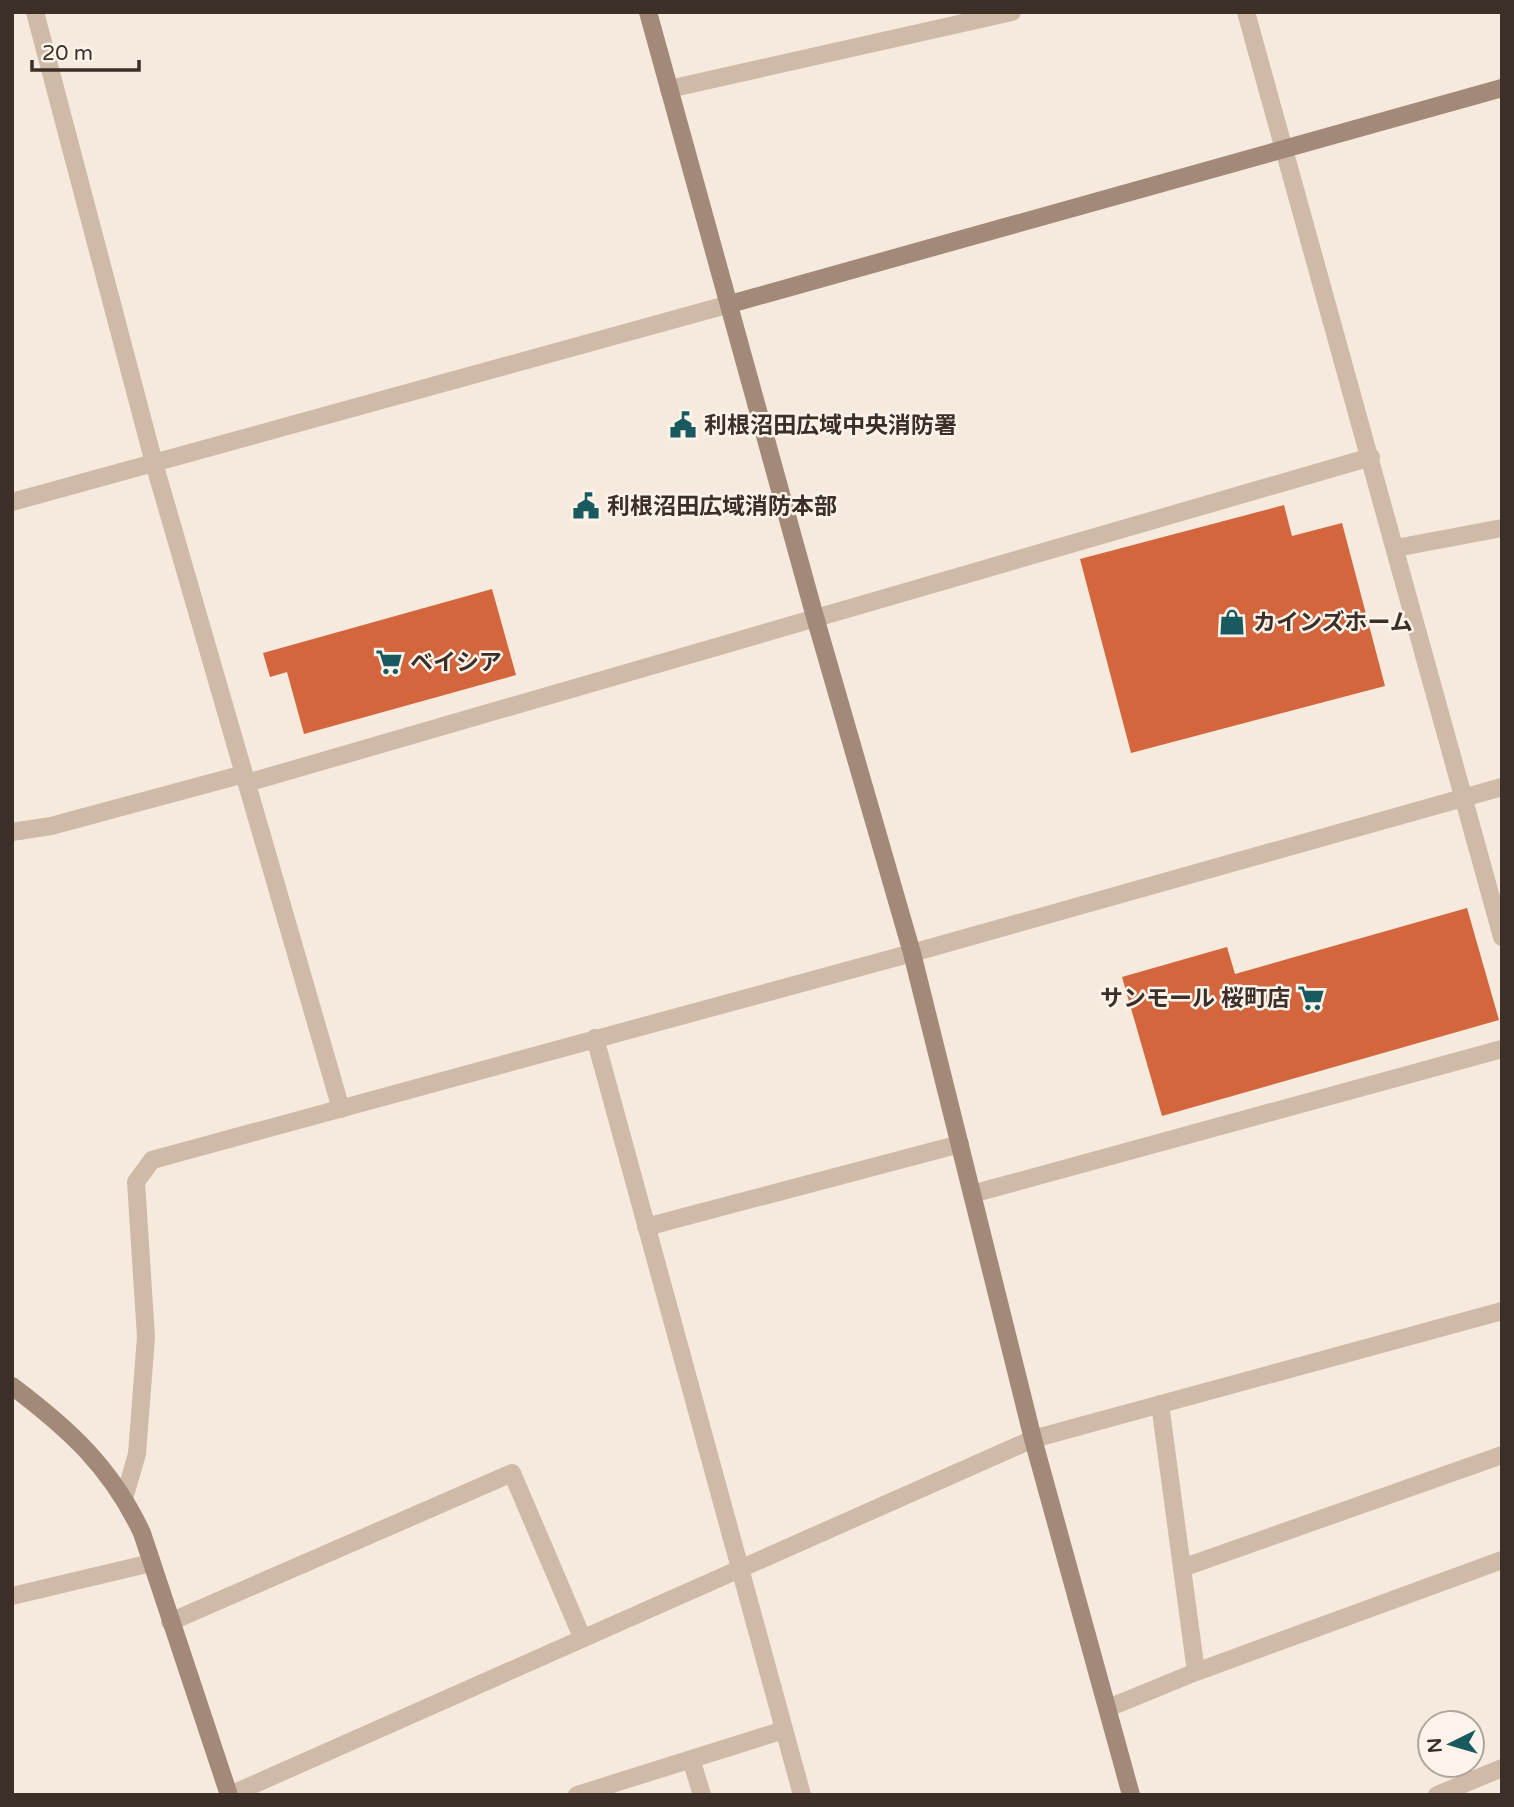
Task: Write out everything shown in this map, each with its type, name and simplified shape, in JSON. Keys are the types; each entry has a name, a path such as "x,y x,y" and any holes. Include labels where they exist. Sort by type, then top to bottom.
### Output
{"street":[{"path":"35,12 155,463 341,1109"},
{"path":"648,12 814,617 912,953 1033,1439 1131,1795"},
{"path":"669,89 1013,12"},
{"path":"1246,12 1502,937"},
{"path":"12,502 1502,88"},
{"path":"12,832 51,826 246,778 1371,457"},
{"path":"1396,548 1502,528"},
{"path":"125,1495 137,1454 146,1337 136,1182 152,1160 912,953 1502,787"},
{"path":"595,1038 802,1795"},
{"path":"972,1194 1502,1049"},
{"path":"646,1227 960,1144"},
{"path":"12,1386 63,1424 125,1495 142,1533 230,1795 1033,1439 1502,1311"},
{"path":"1160,1404 1196,1672"},
{"path":"1182,1568 1502,1455"},
{"path":"170,1622 512,1473 582,1637"},
{"path":"1108,1708 1196,1672 1502,1560"},
{"path":"12,1596 151,1563"},
{"path":"577,1795 610,1790 691,1759 784,1730"},
{"path":"691,1759 702,1795"},
{"path":"1437,1795 1502,1768"}],"building":[{"name":"カインズホーム","path":"1284,505 1292,536 1342,523 1385,686 1131,753 1080,559"},
{"name":"ベイシア","path":"492,589 516,675 304,734 287,672 270,677 263,653"},
{"name":"サンモール 桜町店","path":"1467,908 1499,1020 1162,1116 1122,977 1227,947 1235,974"}],"place":[{"name":"利根沼田広域中央消防署","path":"683,425"},
{"name":"利根沼田広域消防本部","path":"586,506"},
{"name":"カインズホーム","path":"1232,622"},
{"name":"ベイシア","path":"389,662"},
{"name":"サンモール 桜町店","path":"1311,998"}]}
